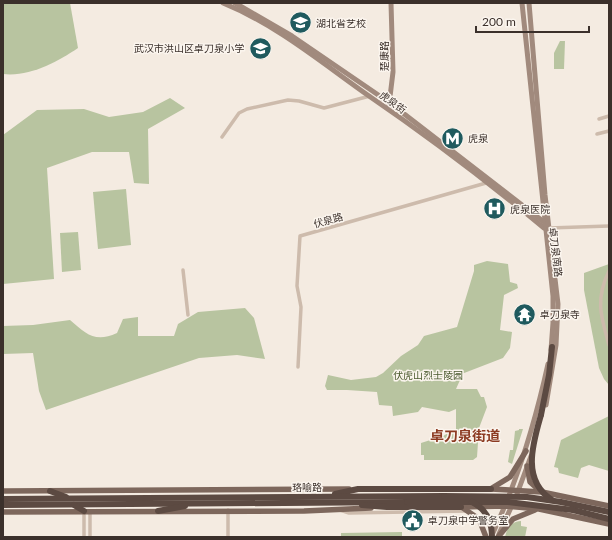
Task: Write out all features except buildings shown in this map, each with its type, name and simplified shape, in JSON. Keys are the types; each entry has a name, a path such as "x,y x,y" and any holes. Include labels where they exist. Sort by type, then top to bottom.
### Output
{"highway":[{"path":"552,347 549,375 532,451 534,475 538,486 550,499 573,510"},
{"path":"322,499 358,489 490,489"},
{"path":"50,491 70,498"},
{"name":"珞喻路","path":"3,505 200,503 322,499 352,496 444,496 527,497 609,512"},
{"path":"444,496 470,501 481,508 490,522 492,537"},
{"name":"珞喻路","path":"3,499 322,499 407,502 508,502 573,510 609,518"},
{"path":"322,499 387,507 461,507"},
{"path":"158,511 200,503"},
{"path":"73,504 87,511"}],"main road":[{"name":"虎泉街","path":"223,3 256,19 291,40 370,96 389,106 486,183 546,226"},
{"name":"虎泉街","path":"235,3 292,36 530,210 546,226"},
{"name":"楚康路","path":"389,106 393,72 391,3"},
{"name":"卓刀泉南路","path":"509,506 509,498 516,490 528,466 548,395 558,334 557,286 542,209 522,3"},
{"name":"卓刀泉南路","path":"509,506 515,498 552,347 553,296 546,226 529,3"},
{"path":"530,210 542,209"},
{"path":"490,489 508,480 526,451"},
{"path":"528,466 528,477 531,484 542,492"},
{"path":"3,491 358,489"},
{"path":"472,509 480,500 480,495 476,489"},
{"path":"490,489 542,492 609,506"},
{"path":"567,514 564,504 569,497"},
{"path":"492,537 509,506"},
{"path":"498,537 509,506"},
{"path":"461,507 472,509 509,506 538,509 609,524"},
{"path":"3,512 337,509 387,507"},
{"path":"472,509 482,522 486,537"},
{"path":"498,537 516,517 538,509"}],"street":[{"path":"222,137 239,113 247,109 288,100 299,101 324,108 370,96"},
{"path":"599,119 609,116"},
{"path":"597,134 609,131"},
{"name":"伏泉路","path":"298,367 301,307 297,286 300,236 486,183"},
{"path":"546,226 609,226"},
{"path":"183,270 188,315"},
{"path":"609,272 601,290 600,299 602,319 609,345"},
{"path":"337,509 349,513 472,509"},
{"path":"228,510 228,537"},
{"path":"84,537 87,511"},
{"path":"87,511 90,537"}],"green space":[{"path":"3,3 70,3 78,48 52,63 33,71 3,74"},
{"path":"560,41 565,41 564,69 554,69 554,53"},
{"path":"170,98 185,108 148,129 149,184 134,183 129,152 92,152 47,168 54,279 3,284 3,135 37,110 84,109 109,117 143,112"},
{"path":"126,189 131,245 98,249 93,192"},
{"path":"78,232 81,270 62,272 60,233"},
{"name":"伏虎山烈士陵园","path":"487,261 508,264 510,282 517,284 518,288 504,295 500,330 512,332 510,348 503,358 459,375 460,380 456,389 477,389 481,397 484,397 487,407 479,428 477,457 473,460 424,460 424,455 421,455 421,443 443,436 456,429 456,409 449,412 422,407 418,412 393,416 392,406 379,405 377,392 327,390 325,386 328,375 351,380 376,377 383,373 401,356 418,345 424,336 457,327 474,271 474,265"},
{"path":"609,264 609,385 604,379 599,368 584,290 584,273"},
{"path":"245,308 254,318 265,359 237,355 199,358 46,410 39,391 33,353 3,354 3,326 33,325 70,320 91,336 103,337 117,333 123,319 138,317 138,336 174,336 178,324 198,312"},
{"path":"609,416 609,471 589,465 581,468 578,478 559,473 558,468 554,467 561,440"},
{"path":"523,429 512,464 508,462 510,450 513,450 515,431"},
{"path":"521,521 521,526 527,527 525,537 505,537 510,526"},
{"path":"402,532 402,537 341,537 341,533"}],"place":[{"name":"湖北省艺校","path":"300,23"},
{"name":"武汉市洪山区卓刀泉小学","path":"260,48"},
{"name":"虎泉","path":"452,138"},
{"name":"虎泉医院","path":"494,209"},
{"name":"卓刀泉寺","path":"524,314"},
{"name":"卓刀泉中学警务室","path":"413,520"}],"district":[{"name":"卓刀泉街道","path":"465,436"}]}
